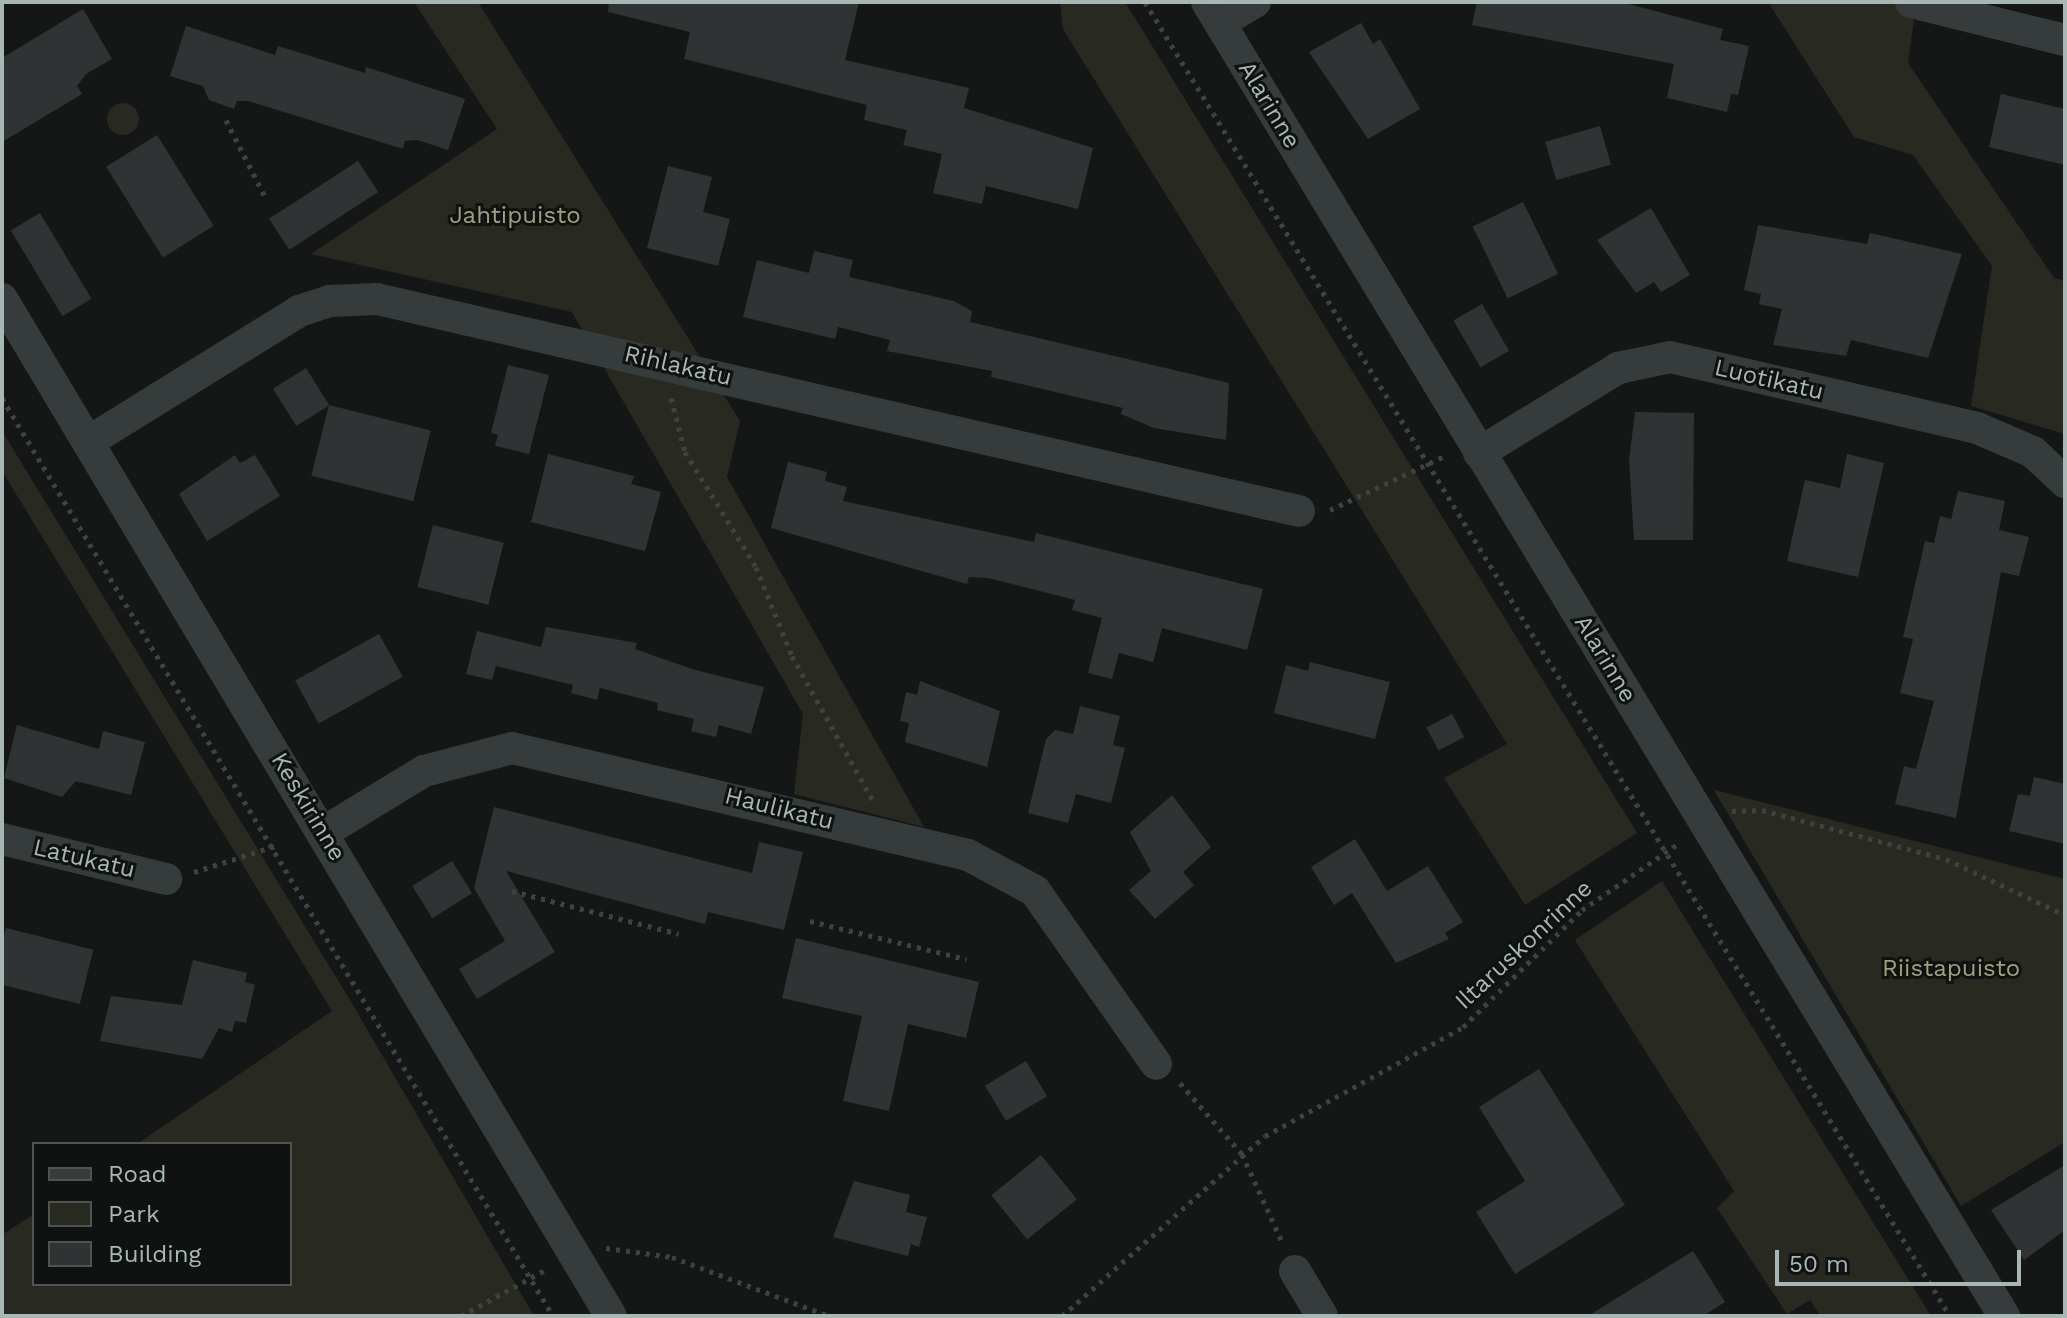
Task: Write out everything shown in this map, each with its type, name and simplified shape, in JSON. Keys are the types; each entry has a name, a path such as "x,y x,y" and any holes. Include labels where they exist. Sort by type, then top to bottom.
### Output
{"street":[{"path":"1213,13 1255,2"},
{"path":"1911,2 2065,40"},
{"name":"Alarinne","path":"1213,13 2004,1316"},
{"name":"Keskirinne","path":"2,299 324,832 611,1316"},
{"name":"Rihlakatu","path":"88,442 299,311 329,301 415,303 1299,511"},
{"name":"Luotikatu","path":"1476,448 1618,368 1670,357 1977,428 2033,452 2065,482"},
{"name":"Haulikatu","path":"324,832 424,771 512,748 968,855 1018,877 1156,1064"},
{"name":"Latukatu","path":"2,839 166,879"},
{"path":"1295,1271 1322,1316"}],"path":[{"path":"1145,2 1428,465 1670,850 1950,1316"},
{"path":"226,120 265,197"},
{"path":"667,364 685,452 756,567 792,656 867,786 887,835"},
{"path":"2,398 275,846 553,1316"},
{"path":"1299,511 1349,505 1428,465 1476,448"},
{"name":"Iltaruskonrinne","path":"1062,1316 1242,1154 1463,1027 1582,910 1707,825 1737,809 1762,810 1946,859 2065,915"},
{"path":"166,879 275,846"},
{"path":"512,891 679,934"},
{"path":"810,921 966,959"},
{"path":"1156,1064 1199,1101 1242,1154 1295,1271"},
{"path":"461,1316 529,1277 575,1256 637,1249 829,1316"}],"green space":[{"name":"Jahtipuisto","path":"414,2 478,2 740,421 727,477 924,827 794,794 803,714 572,312 311,254 497,129"},
{"path":"1060,2 1125,2 1637,833 1525,905 1444,778 1507,744 1063,29"},
{"path":"1768,2 1903,2 1914,19 1908,63 2054,278 2065,281 2065,434 1971,406 1992,266 1913,155 1854,137"},
{"path":"123,103 135,107 139,119 135,131 123,135 111,131 107,119 111,107"},
{"path":"2,431 350,1000 534,1316 2,1316 2,1235 32,1215 32,1286 292,1286 292,1142 140,1142 332,1011 2,471"},
{"name":"Riistapuisto","path":"1714,790 2065,879 2065,1142 1961,1206"},
{"path":"1662,881 1931,1316 1821,1316 1810,1300 1787,1314 1717,1208 1734,1191 1575,940"}],"building":[{"path":"609,2 859,2 845,60 969,88 964,108 1093,148 1078,209 986,186 982,204 933,193 942,154 903,145 907,130 864,120 867,105 684,59 690,32 608,12"},
{"path":"1477,2 1621,2 1723,29 1720,40 1749,46 1738,95 1731,94 1727,112 1667,98 1674,64 1472,25"},
{"path":"83,9 112,59 86,74 77,86 82,94 2,142 2,58"},
{"path":"1361,23 1373,44 1380,39 1420,109 1368,139 1309,52"},
{"path":"186,26 275,55 278,46 365,73 366,67 465,99 448,150 417,140 405,141 403,149 248,101 237,101 234,109 209,100 203,86 170,76"},
{"path":"2001,94 2065,109 2065,165 1989,147"},
{"path":"1600,126 1611,164 1556,180 1545,142"},
{"path":"157,135 214,226 163,258 106,167"},
{"path":"358,161 378,192 289,250 269,219"},
{"path":"668,166 712,177 703,212 730,219 718,266 647,248"},
{"path":"1523,202 1558,274 1508,298 1473,227"},
{"path":"1651,208 1690,275 1661,292 1654,282 1636,293 1597,240"},
{"path":"40,213 92,299 62,316 11,231"},
{"path":"1758,225 1867,244 1870,233 1962,254 1928,358 1851,340 1846,356 1773,345 1782,309 1759,304 1761,294 1744,290"},
{"path":"814,251 853,260 849,277 954,301 972,311 970,322 1229,383 1226,440 1154,428 1121,414 1123,408 991,377 992,371 887,351 890,340 838,327 835,339 743,317 757,260 809,273"},
{"path":"1482,304 1509,351 1480,367 1453,320"},
{"path":"508,365 549,375 529,454 495,446 498,435 491,433"},
{"path":"306,368 329,405 296,426 273,389"},
{"path":"329,405 431,430 413,501 311,476"},
{"path":"1635,412 1694,413 1693,540 1634,540 1629,460"},
{"path":"548,454 634,476 631,484 661,492 645,551 531,522"},
{"path":"1847,454 1884,463 1858,577 1787,561 1805,480 1840,488"},
{"path":"235,455 240,463 255,455 280,496 207,541 179,494"},
{"path":"788,462 827,472 825,481 847,487 843,501 1034,542 1036,533 1263,589 1247,650 1162,628 1153,662 1119,653 1112,679 1088,673 1102,618 1072,610 1075,600 988,578 969,577 967,584 771,528"},
{"path":"1958,491 2005,501 1999,530 2029,537 2019,576 2001,572 1956,818 1895,804 1904,766 1916,769 1934,701 1900,693 1913,639 1903,637 1925,541 1934,543 1940,516 1951,519"},
{"path":"433,525 504,543 488,605 418,587"},
{"path":"546,627 637,643 635,649 695,670 764,687 751,734 719,725 716,737 691,731 694,719 657,710 658,703 600,688 597,700 571,693 573,685 496,666 492,680 466,674 477,631 541,647"},
{"path":"379,634 403,677 319,723 295,681"},
{"path":"1310,662 1390,682 1375,739 1274,713 1286,665 1308,671"},
{"path":"920,681 1000,711 987,767 905,742 909,723 900,721 906,692 917,695"},
{"path":"1080,706 1120,716 1113,745 1125,748 1111,803 1076,794 1068,823 1028,813 1046,739 1055,730 1073,734"},
{"path":"1452,714 1464,737 1439,751 1426,728"},
{"path":"17,725 99,749 103,731 145,742 131,795 76,781 62,797 4,778"},
{"path":"2034,777 2065,784 2065,844 2009,831 2018,794 2030,796"},
{"path":"1172,795 1211,847 1183,872 1194,885 1155,919 1129,890 1151,871 1130,832"},
{"path":"494,807 752,873 759,842 803,852 784,930 708,912 705,924 506,871 555,952 477,999 459,969 505,941 474,888"},
{"path":"1355,839 1387,891 1428,866 1463,922 1445,933 1449,939 1396,963 1352,893 1334,905 1311,867"},
{"path":"452,861 472,893 432,918 412,886"},
{"path":"6,928 93,950 80,1004 2,985 2,944"},
{"path":"796,938 979,982 966,1038 908,1024 889,1111 843,1101 862,1016 782,998"},
{"path":"193,960 247,973 245,982 255,985 246,1023 235,1021 232,1032 219,1028 202,1059 100,1041 111,996 182,1005"},
{"path":"1026,1061 1047,1096 1006,1121 985,1086"},
{"path":"1539,1069 1625,1205 1515,1274 1476,1212 1525,1181 1479,1107"},
{"path":"1041,1155 1077,1199 1027,1240 991,1195"},
{"path":"2065,1165 2065,1230 2024,1260 1991,1210"},
{"path":"854,1181 910,1195 906,1212 927,1217 919,1247 911,1244 908,1256 833,1237"},
{"path":"1693,1251 1725,1302 1703,1316 1588,1316"}]}
